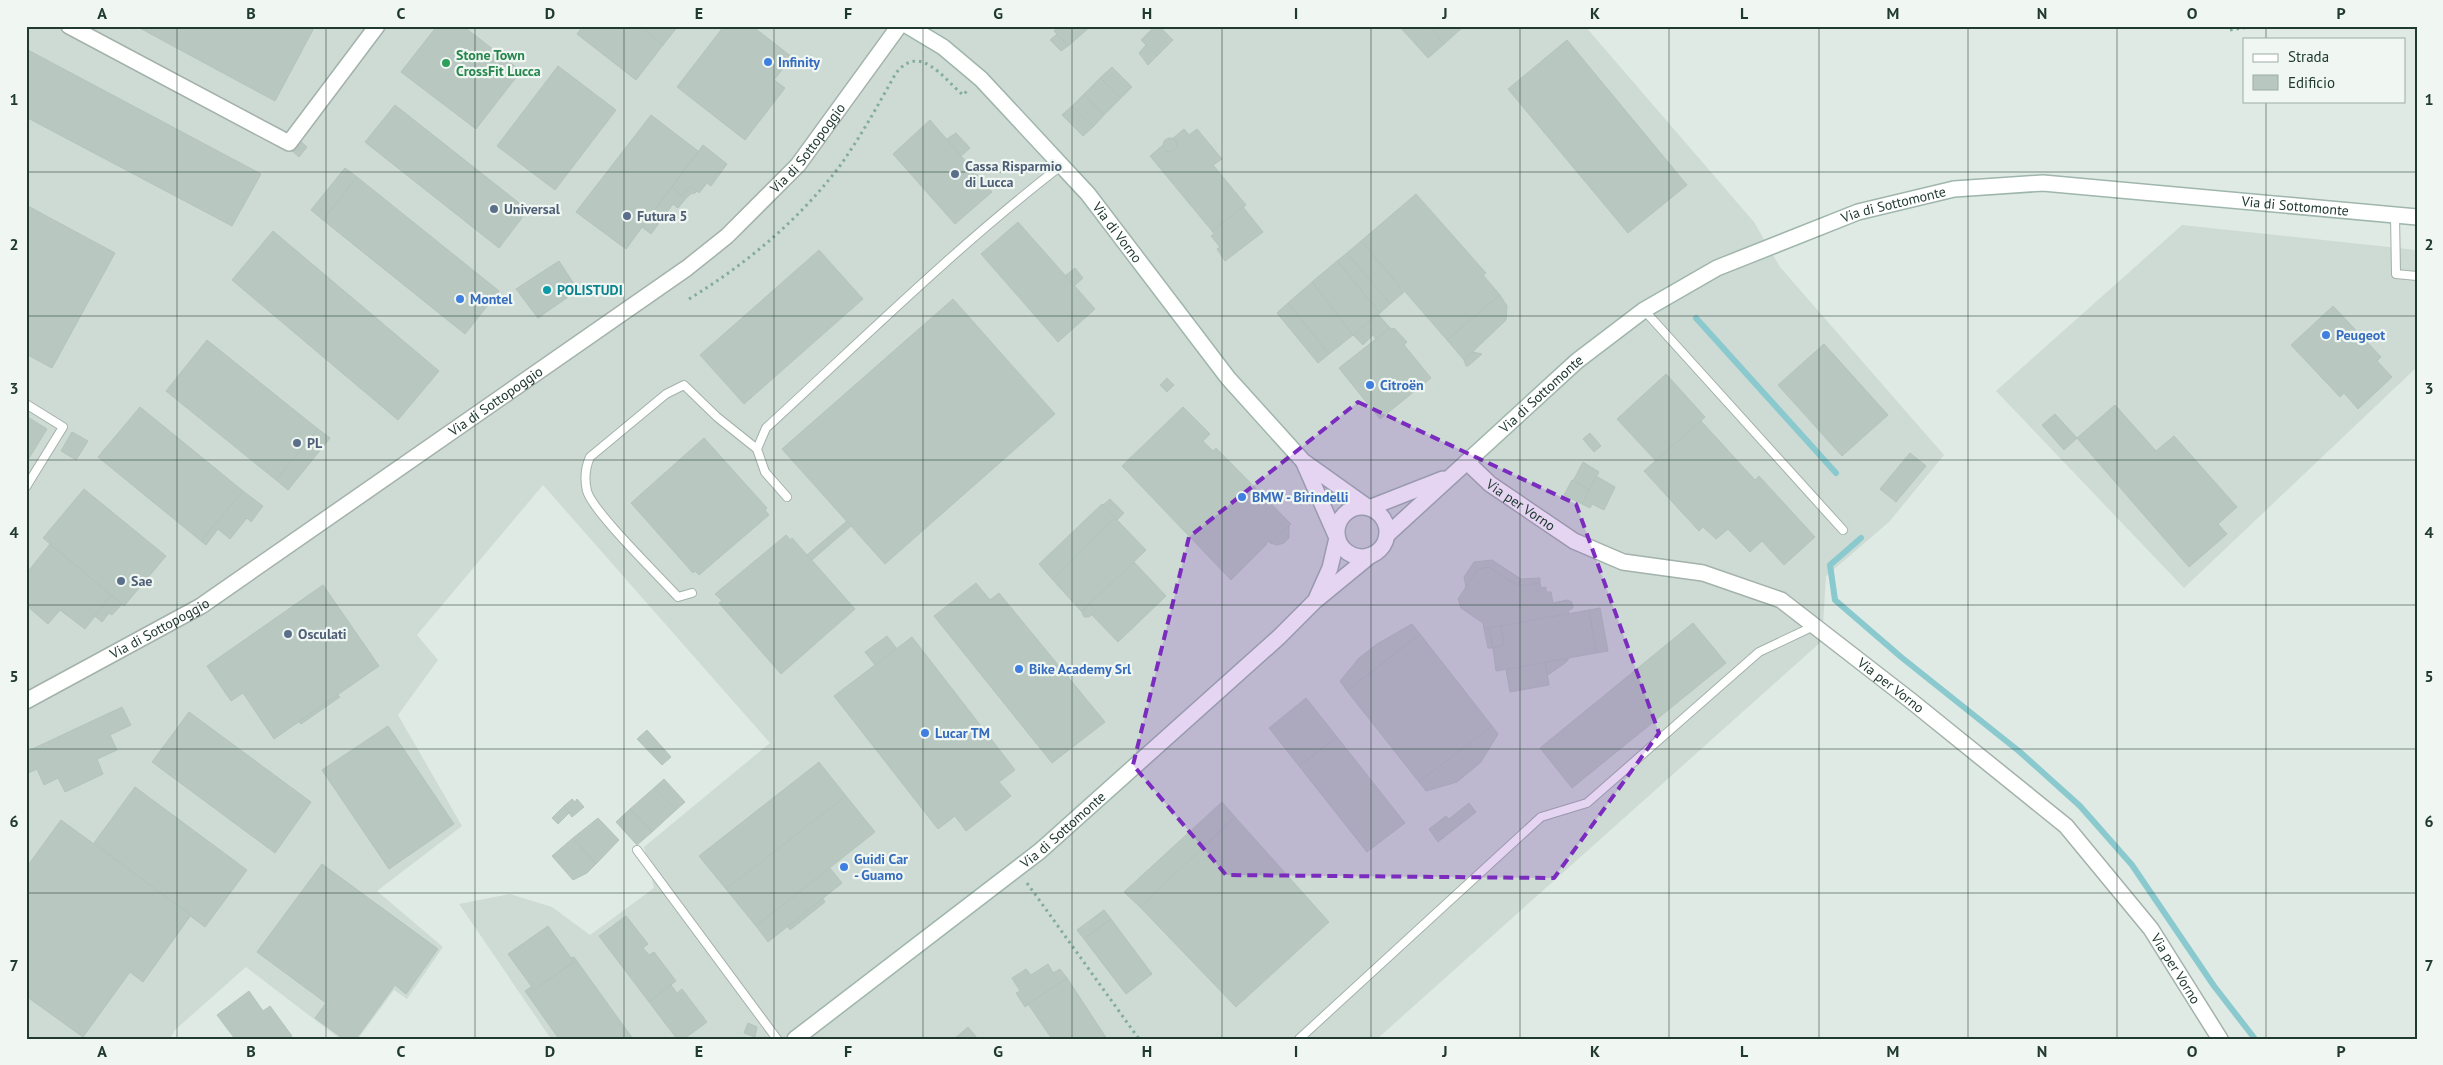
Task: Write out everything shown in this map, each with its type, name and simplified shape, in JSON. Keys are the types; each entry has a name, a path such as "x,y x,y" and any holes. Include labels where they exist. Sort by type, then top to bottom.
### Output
{"street":[{"path":"70,26 289,143 378,26"},
{"name":"Via di Sottopoggio","path":"26,701 201,606 687,268 727,236 798,165 899,26"},
{"name":"Via di Vorno","path":"908,26 943,47 981,79 1088,194 1228,378 1303,462 1369,508"},
{"name":"Via di Sottomonte","path":"795,1039 1040,851 1315,601 1379,550 1387,535 1577,361 1644,310 1717,268 1858,212 1954,189 2043,183 2417,217"},
{"name":"Via di Vorno","path":"1303,462 1337,538"},
{"name":"Via per Vorno","path":"1467,462 1490,484 1574,541 1623,562 1703,573 1780,600 1814,626 2066,826 2151,929 2220,1039"},
{"name":"Via di Sottomonte","path":"1315,601 1330,568 1337,538 1337,529 1345,514 1352,509 1369,508 1408,491 1451,476"},
{"path":"1369,508 1383,518 1387,535"},
{"path":"1337,538 1346,552 1354,556 1371,555"}],"lane":[{"path":"757,448 766,428 940,268 1062,165"},
{"path":"2395,215 2396,274 2417,276"},
{"path":"1644,310 1843,530"},
{"path":"692,594 678,597 605,517 588,492 585,470 590,457 666,394 684,385 718,417 757,448 765,472 787,497"},
{"path":"26,404 63,427 26,488"},
{"path":"1300,1039 1541,817 1587,803 1758,652 1814,626"},
{"path":"637,850 777,1039"}],"path":[{"path":"2225,26 2230,30 2256,26"},
{"path":"689,300 724,278 752,256 807,205 838,167 896,73 906,62 918,59 927,64 963,94 981,79"},
{"path":"1017,869 1139,1039"}],"highlighted area":[{"path":"1358,402 1576,504 1659,733 1554,878 1226,875 1133,765 1189,537"}],"shaded area":[{"path":"26,26 1585,26 1754,222 1780,267 1944,455 1889,522 1826,576 1822,641 1377,1039 551,1039 459,904 510,894 552,907 590,935 654,888 644,847 770,743 543,485 417,635 438,660 398,715 462,826 377,891 443,947 407,999 394,990 358,1039 340,1039 246,967 175,1030 170,1039 26,1039"},
{"path":"2182,225 2417,250 2417,367 2184,588 1996,391"}],"building":[{"path":"136,26 315,26 275,101"},
{"path":"437,26 463,26 521,71 476,129 401,72"},
{"path":"583,26 640,26 663,45 636,80 577,34"},
{"path":"640,26 678,26 663,45"},
{"path":"724,26 752,26 792,57 774,80 785,88 745,140 677,87"},
{"path":"1059,26 1091,26 1068,46 1054,31"},
{"path":"1155,26 1159,26 1173,40 1157,56 1141,40"},
{"path":"1399,26 1429,26 1444,44 1428,58"},
{"path":"1429,26 1464,26 1444,44"},
{"path":"1057,34 1068,46 1061,51 1050,40"},
{"path":"1567,40 1687,185 1628,233 1508,89"},
{"path":"1146,45 1157,56 1148,65 1139,53"},
{"path":"26,49 261,174 232,226 26,117"},
{"path":"558,66 616,110 555,190 497,146"},
{"path":"1112,67 1132,87 1121,98 1100,78"},
{"path":"1100,78 1121,98 1104,115 1084,94"},
{"path":"1084,94 1104,115 1093,127 1072,106"},
{"path":"395,105 528,210 499,248 365,142"},
{"path":"1072,106 1093,127 1083,136 1062,115"},
{"path":"651,115 698,151 626,249 576,212"},
{"path":"930,120 992,192 955,224 893,154"},
{"path":"1184,129 1189,135 1197,129 1222,159 1213,165 1246,205 1212,231 1150,156 1163,145 1167,152 1174,151 1176,143 1172,139"},
{"path":"956,133 970,148 961,156 947,139"},
{"path":"1170,138 1175,140 1177,145 1175,150 1170,152 1165,150 1163,145 1165,140"},
{"path":"298,139 307,147 299,157 290,149"},
{"path":"703,145 727,164 711,186 707,183 699,193 691,185 682,196 672,187"},
{"path":"345,168 357,177 323,220 311,210"},
{"path":"357,177 499,291 465,334 323,220"},
{"path":"691,185 697,191 686,198 678,208 673,204 651,234 642,227 672,187 682,196"},
{"path":"1416,194 1486,273 1483,275 1500,295 1447,340 1361,241"},
{"path":"26,205 115,253 52,368 26,354"},
{"path":"1243,207 1263,232 1225,261 1217,249 1220,247 1211,236 1214,234 1212,231"},
{"path":"1018,222 1095,309 1058,342 981,254"},
{"path":"273,231 439,371 398,420 232,280"},
{"path":"1361,241 1404,292 1390,304 1347,253"},
{"path":"819,250 863,299 744,404 700,355"},
{"path":"1347,253 1390,304 1380,313 1337,261"},
{"name":"POLISTUDI","path":"559,261 578,290 538,318 516,289"},
{"path":"1337,261 1380,313 1353,335 1312,282"},
{"path":"1075,268 1083,278 1074,286 1065,276"},
{"path":"1312,282 1353,335 1329,354 1288,303"},
{"path":"1500,295 1507,306 1506,320 1464,360 1447,340"},
{"path":"953,299 1055,414 885,564 782,449"},
{"path":"1288,303 1329,354 1318,363 1277,313"},
{"path":"2333,306 2381,357 2377,361 2392,377 2358,409 2344,393 2340,397 2291,345"},
{"path":"1378,314 1390,328 1376,339 1373,335 1363,345 1353,335"},
{"path":"1390,328 1394,328 1407,342 1404,345 1431,378 1380,419 1339,368"},
{"path":"207,340 318,429 276,480 166,391"},
{"path":"1824,344 1888,415 1842,456 1778,385"},
{"path":"1473,352 1482,354 1466,366 1464,360"},
{"path":"1666,374 1705,417 1656,461 1617,419"},
{"path":"1167,378 1174,385 1167,392 1160,385"},
{"path":"2115,405 2156,451 2174,436 2237,507 2218,524 2227,534 2189,567 2077,438"},
{"path":"140,407 243,491 201,541 98,457"},
{"path":"1183,407 1210,434 1203,441 1213,451 1216,448 1291,524 1270,543 1268,541 1231,580 1122,466"},
{"path":"2055,414 2077,438 2064,450 2042,425"},
{"path":"26,416 47,429 26,463"},
{"path":"1701,421 1755,480 1759,476 1815,537 1784,565 1762,541 1750,552 1728,529 1716,539 1703,527 1699,531 1644,471"},
{"path":"318,429 330,438 288,490 276,480"},
{"path":"72,432 88,441 76,460 61,451"},
{"path":"1590,433 1601,446 1594,452 1583,439"},
{"path":"704,438 767,508 765,510 769,515 699,575 695,571 693,573 631,503"},
{"path":"1910,453 1926,466 1896,502 1880,489"},
{"path":"1583,462 1599,472 1589,490 1573,481"},
{"path":"1596,476 1615,487 1604,510 1592,504 1590,508 1582,504"},
{"path":"1572,480 1589,490 1582,504 1564,495"},
{"path":"84,489 166,556 124,606 43,538"},
{"path":"243,491 263,506 251,522 247,518 230,539 218,529 206,545 201,541"},
{"path":"1110,499 1124,513 1117,520 1103,505"},
{"path":"1102,504 1115,518 1052,579 1039,564"},
{"path":"1115,518 1146,550 1082,612 1052,579"},
{"path":"847,521 851,526 812,560 807,555"},
{"path":"1289,526 1289,538 1284,543 1277,545 1270,543"},
{"path":"786,535 790,540 792,538 855,609 781,674 719,603 722,601 715,594"},
{"path":"50,544 111,595 85,629 60,610 48,624 26,605 26,574"},
{"path":"1492,560 1521,579 1518,586 1489,567 1478,569 1466,587 1464,577 1474,562"},
{"path":"1134,562 1166,596 1118,642 1092,615 1096,611 1089,604"},
{"path":"1489,567 1518,586 1540,583 1541,588 1546,587 1546,592 1551,592 1553,603 1567,600 1572,602 1573,608 1568,611 1569,614 1484,629 1483,623 1461,608 1458,599 1478,569"},
{"path":"1540,578 1540,583 1518,586 1521,579"},
{"name":"Bike Academy Srl","path":"976,583 990,600 999,593 1105,722 1052,763 934,616"},
{"path":"323,585 379,666 274,739 243,693 231,701 207,666"},
{"path":"111,595 122,604 112,615 109,613 102,622 95,616"},
{"path":"1089,604 1096,611 1089,617 1084,617 1082,612"},
{"path":"1600,608 1608,651 1596,653 1589,610"},
{"path":"1589,610 1596,653 1496,671 1493,648 1504,644 1501,626"},
{"path":"1693,623 1726,663 1572,788 1540,748"},
{"path":"1412,624 1420,634 1347,691 1340,681 1359,658 1377,644"},
{"path":"1501,626 1504,644 1493,648 1489,628"},
{"path":"1489,628 1493,648 1488,648 1484,629"},
{"path":"1420,634 1492,726 1419,782 1347,691"},
{"path":"887,636 897,649 875,665 865,652"},
{"name":"Lucar TM","path":"912,637 1015,770 999,782 1011,796 966,831 955,816 938,829 834,696"},
{"path":"1569,659 1565,663 1548,675 1545,662"},
{"path":"1545,662 1549,685 1510,692 1506,670"},
{"path":"338,695 340,697 301,724 299,722"},
{"path":"1306,698 1337,737 1299,766 1269,728"},
{"path":"122,707 131,725 110,735 117,750 97,759 103,774 65,792 58,778 44,785 37,769 26,774 26,752"},
{"path":"189,712 311,802 275,853 152,762"},
{"path":"388,726 454,824 389,869 322,770"},
{"path":"1492,726 1498,734 1481,762 1457,782 1426,791 1419,782"},
{"path":"647,730 671,757 662,765 637,739"},
{"path":"1337,737 1405,823 1367,852 1299,766"},
{"path":"819,762 846,796 726,889 699,856"},
{"path":"664,779 685,802 676,810 654,788"},
{"path":"135,787 247,870 205,927 94,843"},
{"path":"654,788 676,810 652,832 630,809"},
{"path":"846,796 875,832 756,926 726,889"},
{"path":"572,799 575,802 577,799 584,807 572,817 564,806"},
{"path":"1222,802 1235,817 1140,907 1124,892"},
{"path":"1469,803 1476,812 1438,842 1429,829 1446,816 1449,819"},
{"path":"564,806 569,813 558,824 552,818"},
{"path":"630,809 652,832 637,845 616,822"},
{"path":"1235,817 1329,922 1236,1007 1140,907"},
{"path":"598,818 619,840 596,864 573,838"},
{"path":"61,820 191,915 143,982 130,972 83,1037 26,996 26,868"},
{"path":"573,838 596,864 587,873 573,880 552,856"},
{"path":"322,864 438,949 406,994 395,985 356,1039 344,1039 315,1018 326,1003 257,952"},
{"path":"830,868 842,883 768,942 756,926"},
{"path":"823,899 825,902 790,930 788,927"},
{"path":"1104,910 1111,919 1084,939 1077,930"},
{"path":"626,916 648,944 643,948 649,955 654,952 676,981 649,1002 599,936"},
{"path":"1111,919 1152,974 1126,994 1084,939"},
{"path":"548,926 574,962 534,990 508,954"},
{"path":"574,957 633,1039 559,1039 525,991 531,987 534,990 574,962 571,958"},
{"path":"1048,964 1053,973 1060,969 1067,978 1025,1007 1016,993 1020,991 1012,978 1026,969 1031,975"},
{"path":"1067,978 1107,1039 1052,1039 1028,1004"},
{"path":"671,985 677,993 682,989 707,1022 684,1039 677,1039 649,1002"},
{"path":"249,991 263,1011 270,1006 292,1036 288,1039 235,1039 217,1015"},
{"path":"748,1023 757,1027 755,1037 744,1033"},
{"path":"968,1027 978,1039 954,1039"}],"waterway":[{"path":"1696,318 1836,473"},
{"path":"1861,538 1830,565 1835,600 1901,657 2020,752 2080,806 2132,865 2214,986 2255,1039"}],"place":[{"name":"Infinity","path":"768,62"},
{"name":"Stone Town CrossFit Lucca","path":"446,63"},
{"name":"Cassa Risparmio di Lucca","path":"955,174"},
{"name":"Universal","path":"494,209"},
{"name":"Futura 5","path":"627,216"},
{"name":"POLISTUDI","path":"547,290"},
{"name":"Montel","path":"460,299"},
{"name":"Peugeot","path":"2326,335"},
{"name":"Citroën","path":"1370,385"},
{"name":"PL","path":"297,443"},
{"name":"BMW - Birindelli","path":"1242,497"},
{"name":"Sae","path":"121,581"},
{"name":"Osculati","path":"288,634"},
{"name":"Bike Academy Srl","path":"1019,669"},
{"name":"Lucar TM","path":"925,733"},
{"name":"Guidi Car - Guamo","path":"844,867"}]}
